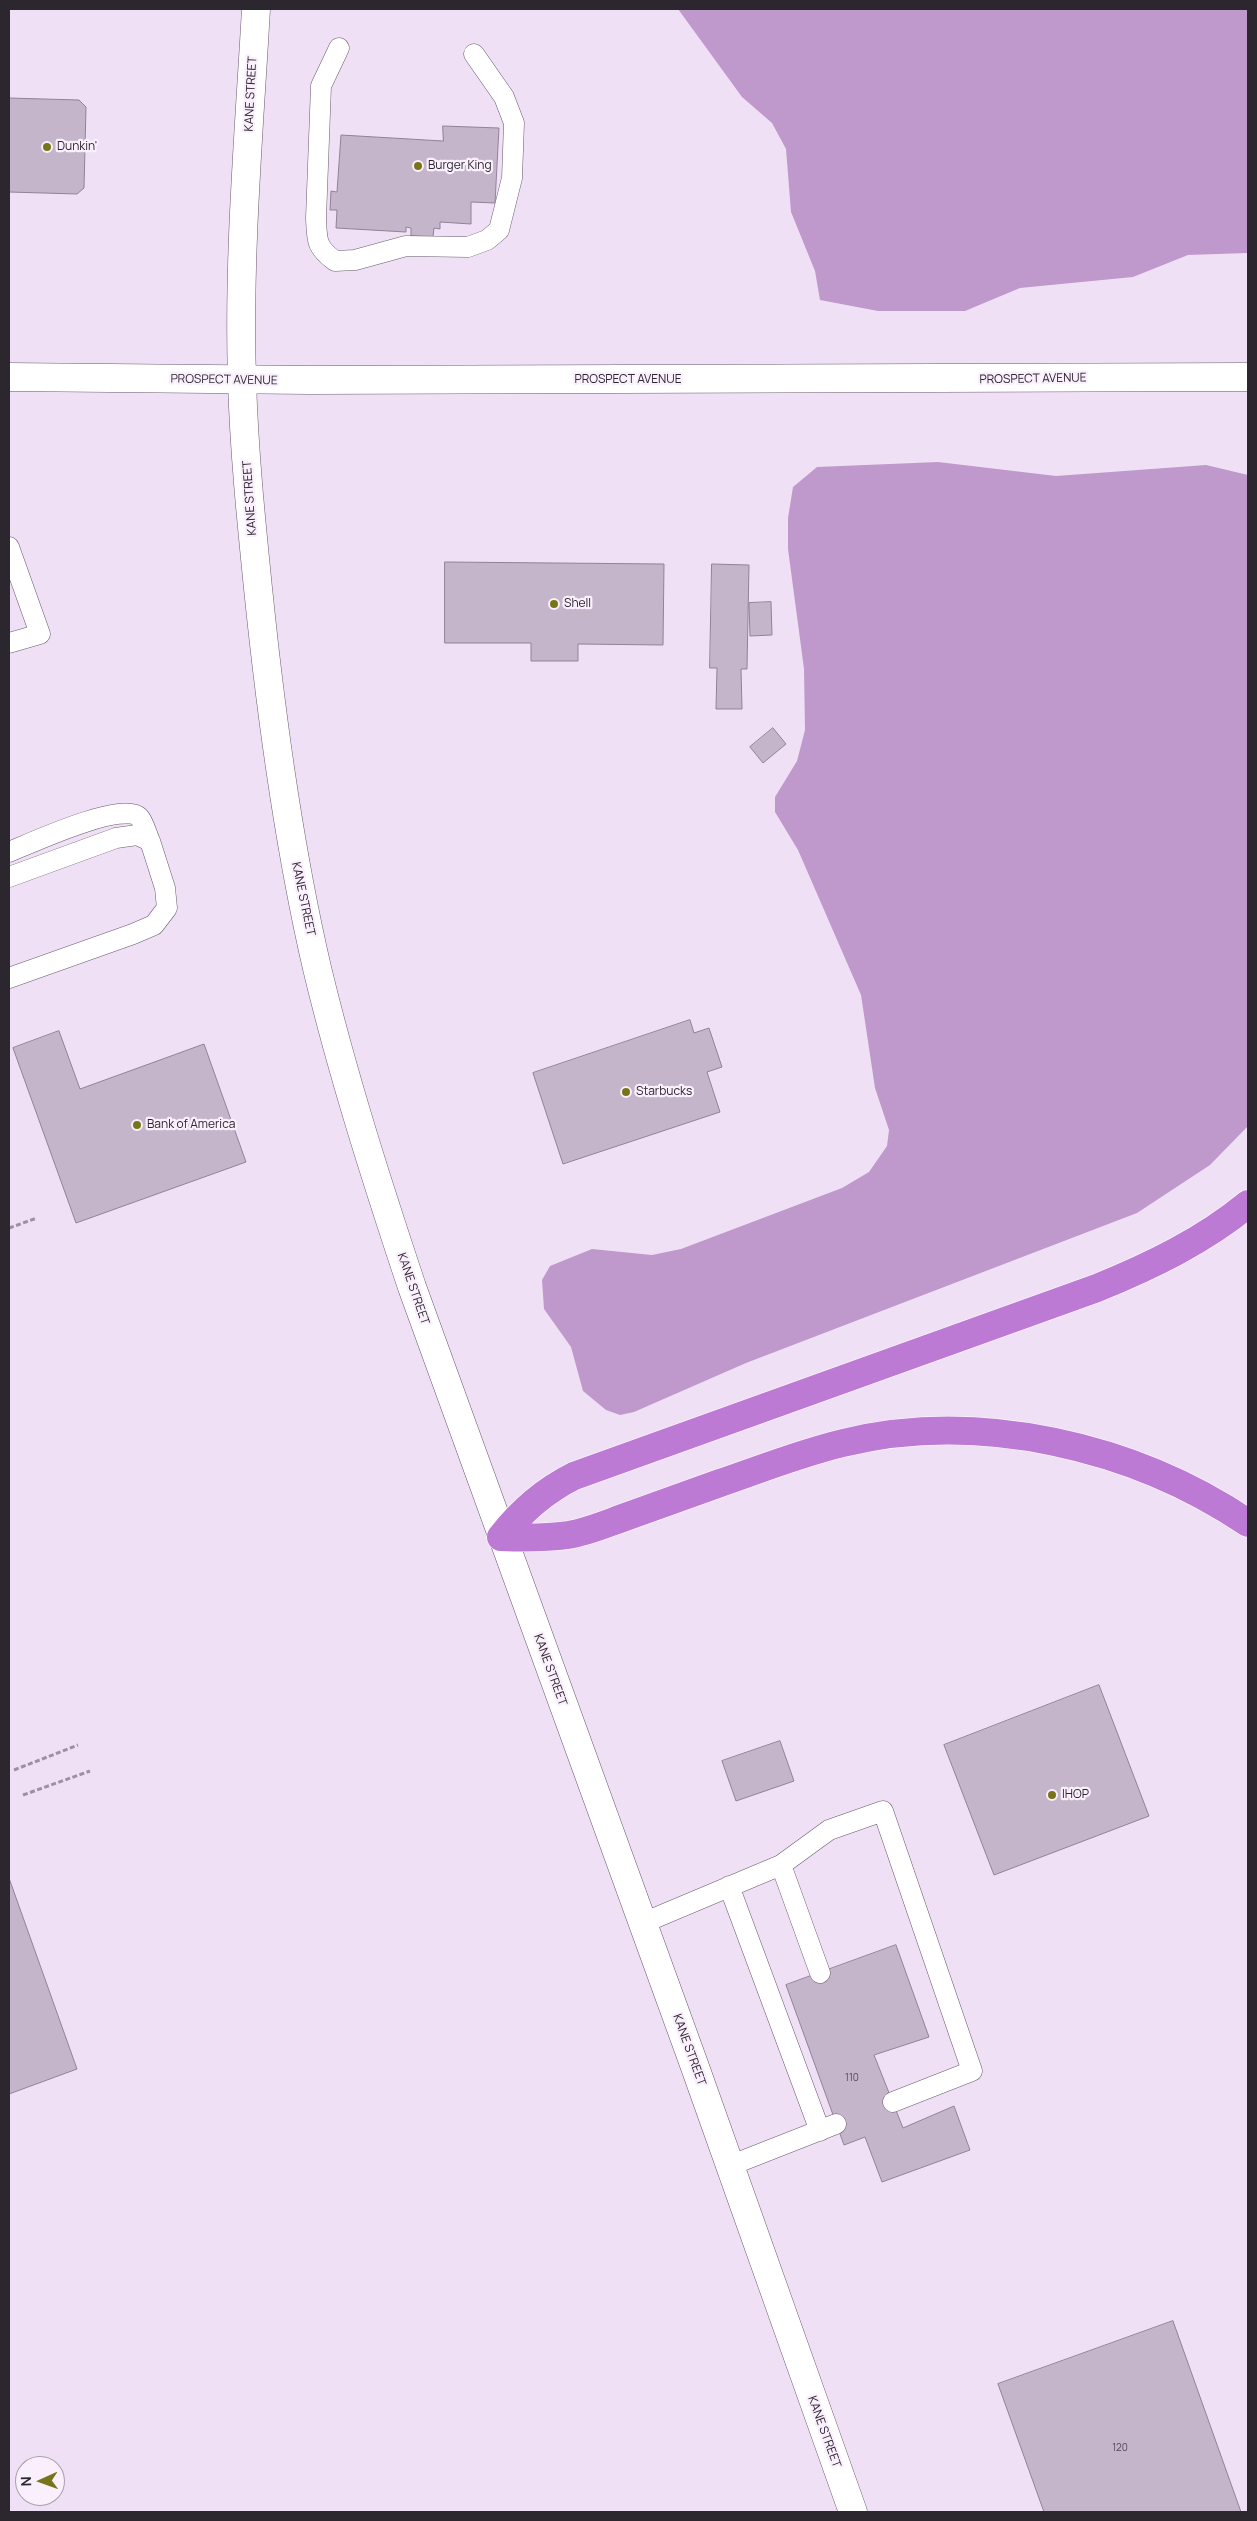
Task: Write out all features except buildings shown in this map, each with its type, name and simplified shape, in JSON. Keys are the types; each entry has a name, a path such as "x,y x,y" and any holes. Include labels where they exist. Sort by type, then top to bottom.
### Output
{"highway":[{"path":"501,1537 534,1500 555,1485 574,1476 1130,1275 1190,1244 1248,1204"},
{"path":"501,1537 547,1537 588,1530 803,1454 869,1438 920,1432 964,1432 1006,1435 1056,1443 1097,1453 1179,1483 1248,1523"}],"main road":[{"name":"KANE STREET","path":"256,9 242,272 242,380 249,501 273,728 293,853 317,967 376,1178 501,1537 642,1923 853,2512"},
{"name":"PROSPECT AVENUE","path":"9,377 242,380 945,380 1248,377"}],"lane":[{"path":"339,48 321,86 316,218 316,240 321,251 335,261 355,260 406,246 468,247 487,240 500,230 512,178 514,123 504,97 474,54"},
{"path":"9,547 40,634 9,643"},
{"path":"9,852 99,817 128,811 140,817 150,841 165,888 167,908 154,925 9,978"},
{"path":"9,877 116,838 137,835 150,841"},
{"path":"642,1923 781,1865 829,1830 882,1811 972,2071 893,2102"},
{"path":"781,1865 820,1973"},
{"path":"729,1886 828,2127 729,2166"}],"path":[{"path":"9,1228 38,1218"},
{"path":"14,1770 78,1745"},
{"path":"23,1795 90,1771"}],"shaded area":[{"path":"678,9 1248,9 1248,253 1188,255 1133,277 1020,288 965,311 878,311 820,300 815,271 791,212 786,149 772,123 742,97"},
{"path":"938,462 1056,476 1206,465 1248,475 1248,1126 1210,1165 1137,1213 746,1363 634,1412 620,1415 606,1410 583,1391 571,1347 544,1309 542,1280 550,1266 592,1249 652,1255 681,1249 842,1188 869,1172 887,1146 889,1130 875,1088 861,995 798,850 775,812 775,797 797,761 805,730 804,669 788,549 788,518 793,487 817,467"}],"place":[{"name":"Dunkin'","path":"47,147"},
{"name":"Burger King","path":"418,166"},
{"name":"Shell","path":"554,604"},
{"name":"Starbucks","path":"626,1092"},
{"name":"Bank of America","path":"137,1125"},
{"name":"IHOP","path":"1052,1795"}]}
